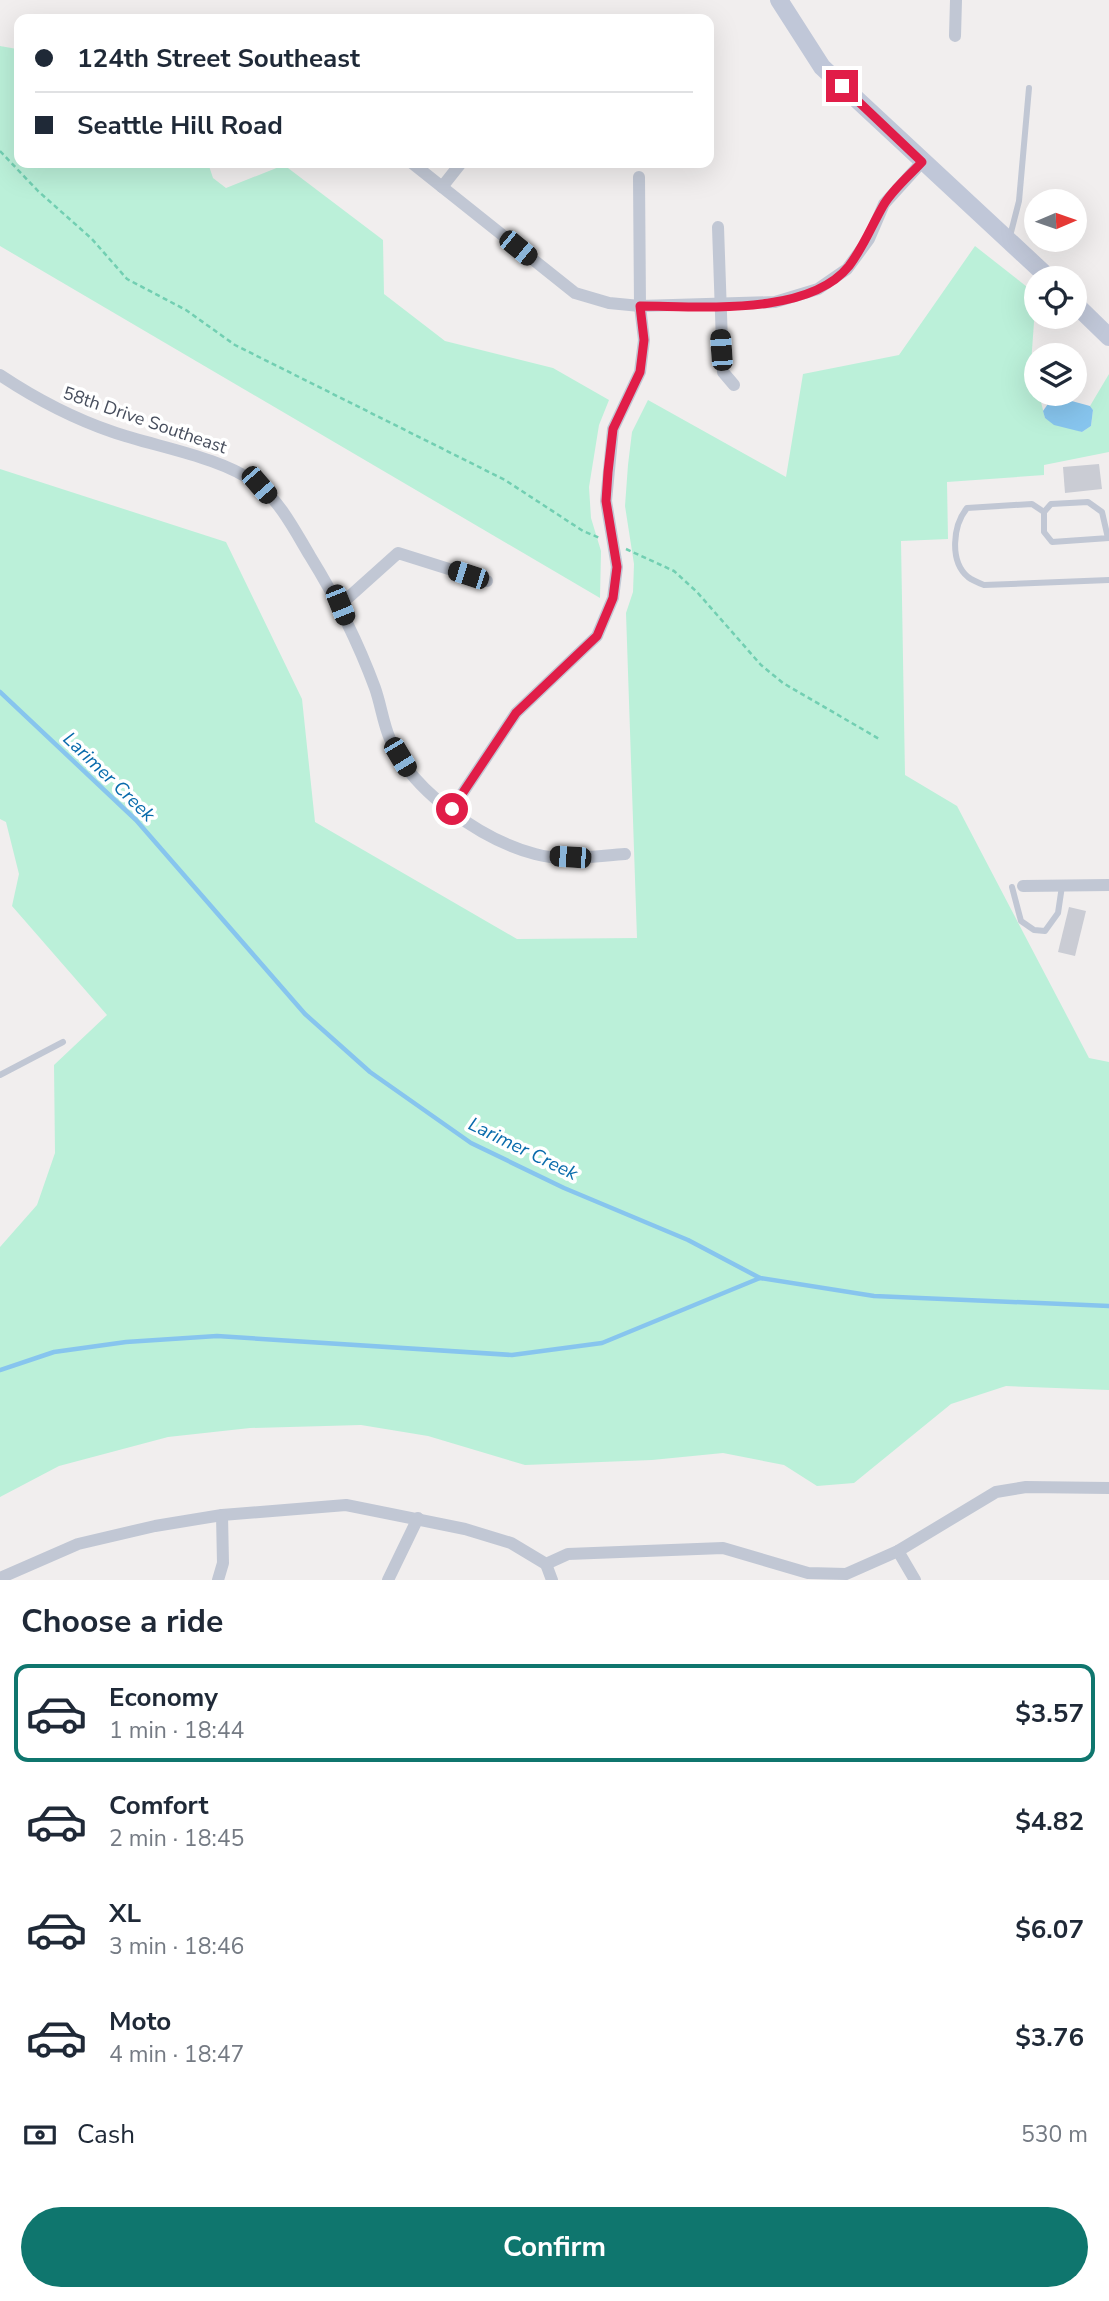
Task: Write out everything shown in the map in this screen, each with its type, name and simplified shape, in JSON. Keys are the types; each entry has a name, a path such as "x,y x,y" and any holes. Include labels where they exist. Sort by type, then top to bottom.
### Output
{"main road":[{"path":"779,0 822,67 1036,266"},
{"path":"1087,316 1109,337"}],"street":[{"path":"956,0 956,36"},
{"path":"418,168 575,293 609,303 640,306 718,306 775,302 818,289 847,269 869,239 884,204 922,162"},
{"path":"442,187 457,168"},
{"path":"452,809 516,713 597,636 613,598 617,567 606,501 613,429 640,372 644,340 640,306 639,177"},
{"path":"718,227 718,306 723,372 734,385"},
{"name":"58th Drive Southeast","path":"0,375 46,406 111,431 232,468 259,485 287,518 340,605 375,689 390,740 410,775 431,797 489,835 536,855 582,858 625,854"},
{"path":"340,605 398,553 487,581"},
{"path":"1018,887 1109,885"},
{"path":"546,1564 568,1554 723,1548 808,1573 846,1574 898,1551 996,1492 1026,1487 1109,1488"},
{"path":"0,1577 78,1544 155,1526 222,1516 346,1505 418,1518 511,1543 546,1564 552,1580"},
{"path":"218,1580 223,1563 222,1516"},
{"path":"388,1580 418,1518"},
{"path":"898,1551 915,1580"}],"lane":[{"path":"1009,241 1019,201 1029,88"},
{"path":"1088,502 1102,512 1109,538 1052,542 1044,531 1044,512 1051,504 1088,502"},
{"path":"1044,512 1032,504 967,508 957,520 956,535 957,559 967,577 984,585 1109,580"},
{"path":"1018,887 1021,921 1034,930 1045,931 1058,913 1062,886"},
{"path":"0,1075 63,1042"}],"path":[{"path":"0,151 14,166"},
{"path":"16,168 92,239 127,279 186,310 235,345 505,480 583,531 674,571 697,592 761,664 783,683 881,740"}],"green space":[{"path":"0,46 14,48 14,168 210,168 213,178 226,188 276,168 288,168 383,240 384,294 445,341 553,368 609,400 599,425 589,487 591,518 601,551 600,598 0,246"},
{"path":"975,246 1024,285 1024,329 1034,329 1032,343 1024,343 1024,406 1042,406 1045,418 1082,432 1091,426 1093,410 1090,406 1109,374 1109,452 1044,465 1044,475 947,482 948,539 901,541 905,775 957,806 1089,1058 1109,1062 1109,1390 1006,1386 951,1404 854,1483 817,1486 784,1465 723,1453 652,1460 525,1465 428,1436 361,1425 250,1428 168,1437 59,1466 0,1497 0,1247 37,1205 55,1153 54,1065 107,1015 12,906 19,874 6,822 0,819 0,469 226,542 302,699 315,822 517,939 637,938 626,613 633,592 634,564 625,506 632,432 648,400 786,477 803,374 899,355"}],"water":[{"path":"1046,406 1090,406 1093,410 1091,426 1082,432 1054,425 1045,418 1043,411"}],"building":[{"path":"1099,464 1102,489 1065,493 1063,467"},
{"path":"1069,907 1086,911 1075,956 1058,952"}],"waterway":[{"name":"Larimer Creek","path":"0,692 136,820 305,1014 370,1072 471,1143 564,1188 688,1240 760,1278 874,1296 1109,1306"},
{"path":"0,1370 54,1352 126,1342 217,1336 512,1355 602,1343 760,1278"}],"route":[{"path":"452,809 516,713 597,636 613,598 617,567 606,501 608,472 613,429 640,372 644,340 640,306 718,306 775,302 818,289 847,269 869,239 884,204 922,162 842,86"}]}
